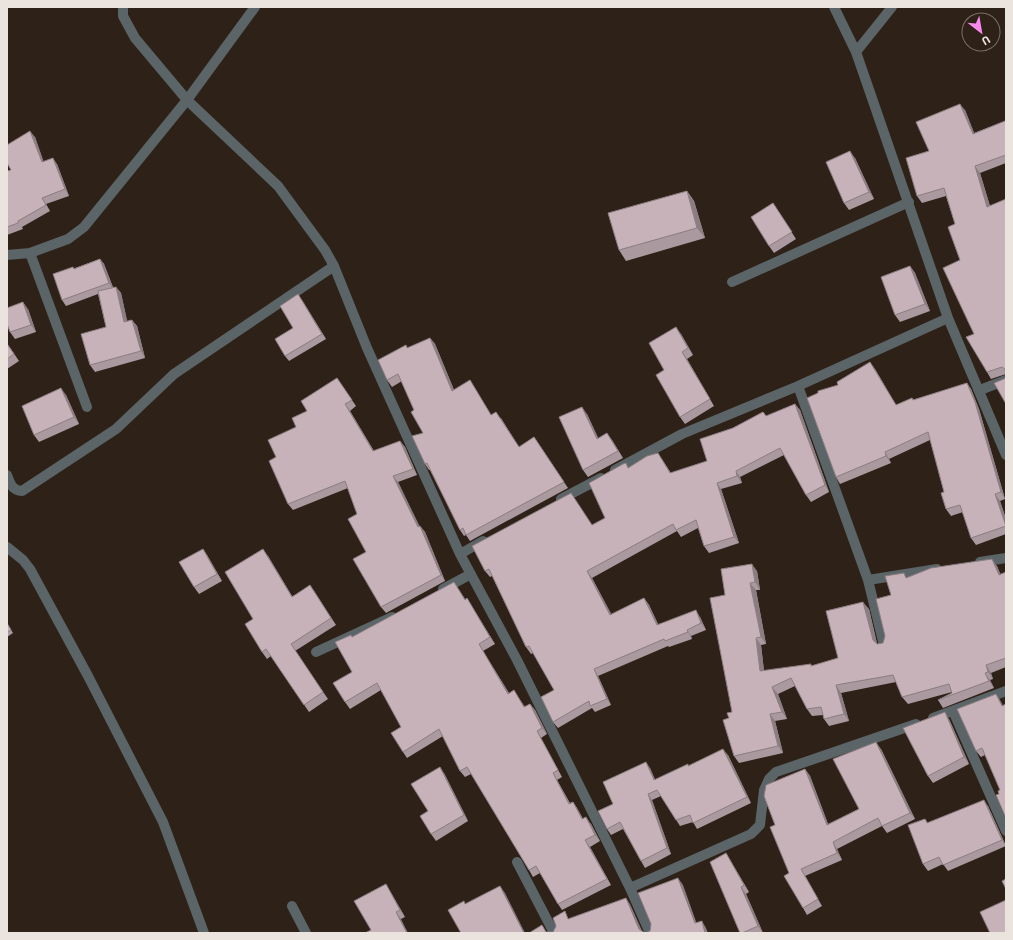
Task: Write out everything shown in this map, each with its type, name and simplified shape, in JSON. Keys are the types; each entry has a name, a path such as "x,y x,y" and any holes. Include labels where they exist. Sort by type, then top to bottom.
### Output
{"street":[{"path":"123,7 123,16 135,38 187,100 278,186 305,221 334,266 367,348 460,554 517,660 630,888 650,933"},
{"path":"7,255 30,253 68,239 84,227 187,100 255,7"},
{"path":"834,7 856,52 948,318 980,390 1006,455"},
{"path":"856,52 892,7"},
{"path":"732,282 909,202"},
{"path":"30,253 87,407"},
{"path":"7,475 12,487 18,491 22,491 116,429 174,374 334,266"},
{"path":"550,505 682,434 798,386 948,318"},
{"path":"980,390 1006,380"},
{"path":"798,386 868,580 884,645"},
{"path":"460,554 495,535"},
{"path":"7,547 23,560 30,569 88,676 156,808 163,822 204,933"},
{"path":"968,564 1006,558"},
{"path":"868,580 945,568"},
{"path":"436,593 471,574"},
{"path":"316,652 401,612"},
{"path":"630,888 751,834 760,825 766,784 776,772 953,711 1006,691"},
{"path":"953,711 1006,831"},
{"path":"517,862 554,933"},
{"path":"292,906 306,933"}],"building":[{"path":"960,104 973,134 1005,121 1006,124 1006,155 975,166 987,207 1006,199 1006,370 1002,367 987,372 966,337 974,334 943,268 960,260 948,227 955,224 944,188 917,196 906,158 929,151 916,122"},
{"path":"30,131 42,162 53,158 65,189 42,198 46,205 18,221 18,223 7,227 7,171 11,170 7,163 7,145"},
{"path":"850,151 869,192 844,203 826,162"},
{"path":"687,191 697,228 619,250 608,213"},
{"path":"773,203 792,232 769,246 751,217"},
{"path":"100,259 109,283 62,300 53,274 73,267 74,269"},
{"path":"910,266 925,304 895,315 881,277"},
{"path":"116,287 124,322 132,320 141,351 90,365 81,334 106,327 98,291"},
{"path":"298,294 322,334 285,356 275,339 293,328 280,306"},
{"path":"23,302 31,325 10,332 7,324 7,308"},
{"path":"676,327 688,348 682,352 710,399 680,417 656,375 664,370 649,343"},
{"path":"430,338 452,391 470,380 491,415 496,412 519,447 534,437 564,482 466,535 463,528 460,530 412,436 423,433 411,412 414,410 398,374 387,380 378,360 406,345 407,348"},
{"path":"7,344 14,354 7,359"},
{"path":"870,362 896,405 912,398 913,400 967,383 975,402 1001,492 995,494 1006,526 971,538 960,505 946,509 941,493 944,492 928,432 885,452 886,456 836,477 807,398 818,393 818,391 838,385 837,382"},
{"path":"337,378 352,400 345,404 373,451 400,441 413,469 393,476 418,527 420,526 441,575 381,607 353,559 366,552 348,519 357,514 345,481 288,504 269,461 276,457 268,440 296,427 292,418 307,411 301,401"},
{"path":"1006,378 1006,404 994,383"},
{"path":"61,388 74,417 34,435 22,406"},
{"path":"795,404 825,485 806,495 780,448 736,471 737,476 717,483 734,537 704,546 696,520 676,530 673,524 587,571 610,615 644,598 657,625 696,610 701,623 687,630 688,632 665,641 664,639 594,669 607,699 590,706 589,701 553,722 541,697 554,690 529,646 526,647 489,569 485,571 472,546 571,493 592,525 605,518 589,483 623,464 626,463 628,468 647,456 658,453 670,473 707,461 700,439 733,428 763,412 766,416"},
{"path":"582,407 597,439 607,433 618,451 583,470 559,417"},
{"path":"203,549 217,574 194,587 179,562"},
{"path":"263,549 292,597 310,585 331,618 291,644 323,692 304,705 266,649 262,652 245,624 253,619 225,572"},
{"path":"992,559 999,575 1006,572 1006,658 986,665 988,672 985,673 989,681 938,700 952,693 949,684 902,697 893,675 836,685 844,714 824,719 821,707 807,709 791,678 772,687 782,712 770,714 778,746 734,756 723,720 729,718 727,713 732,712 710,598 725,595 721,569 752,564 755,582 750,583 761,637 756,638 760,671 811,664 811,666 838,658 826,611 863,602 873,640 877,644 883,643 885,636 876,599 891,595 885,576 904,573 906,578 931,568"},
{"path":"454,582 465,600 467,598 490,637 479,644 508,694 514,690 524,707 530,704 542,728 537,731 558,770 553,773 569,804 573,802 582,819 586,817 595,835 585,840 607,879 558,904 536,866 529,870 467,767 460,771 439,729 403,752 391,733 401,727 377,683 345,702 333,683 352,672 335,642 351,635 352,637"},
{"path":"7,623 11,630 7,632"},
{"path":"996,694 1002,706 1006,704 1006,818 996,795 999,794 998,791 1000,790 982,748 976,751 957,709"},
{"path":"945,712 964,757 928,776 903,728"},
{"path":"876,742 910,813 882,826 878,818 833,842 837,853 801,869 818,899 803,908 784,876 789,873 770,827 775,825 764,796 766,785 805,769 827,825 859,809 833,759"},
{"path":"723,749 747,797 693,823 690,815 676,820 657,790 648,794 667,848 641,861 620,822 607,829 598,811 613,804 603,782 646,762 654,780"},
{"path":"440,767 464,815 431,834 420,816 428,811 411,784"},
{"path":"984,800 1002,840 943,865 939,857 923,864 908,825 925,819 927,823"},
{"path":"726,853 744,885 741,887 758,926 742,933 740,933 710,862"},
{"path":"678,878 695,923 702,921 705,933 645,933 650,931 651,924 638,893"},
{"path":"1006,879 1006,889 1002,881"},
{"path":"386,884 400,910 396,912 407,933 365,933 371,930 354,901"},
{"path":"500,886 524,933 461,933 448,910 464,901 465,904"},
{"path":"626,898 639,929 645,933 529,933 542,925 546,932 553,932 556,926 553,918 565,911 568,919"},
{"path":"1006,900 1006,933 990,933 980,912"}]}
